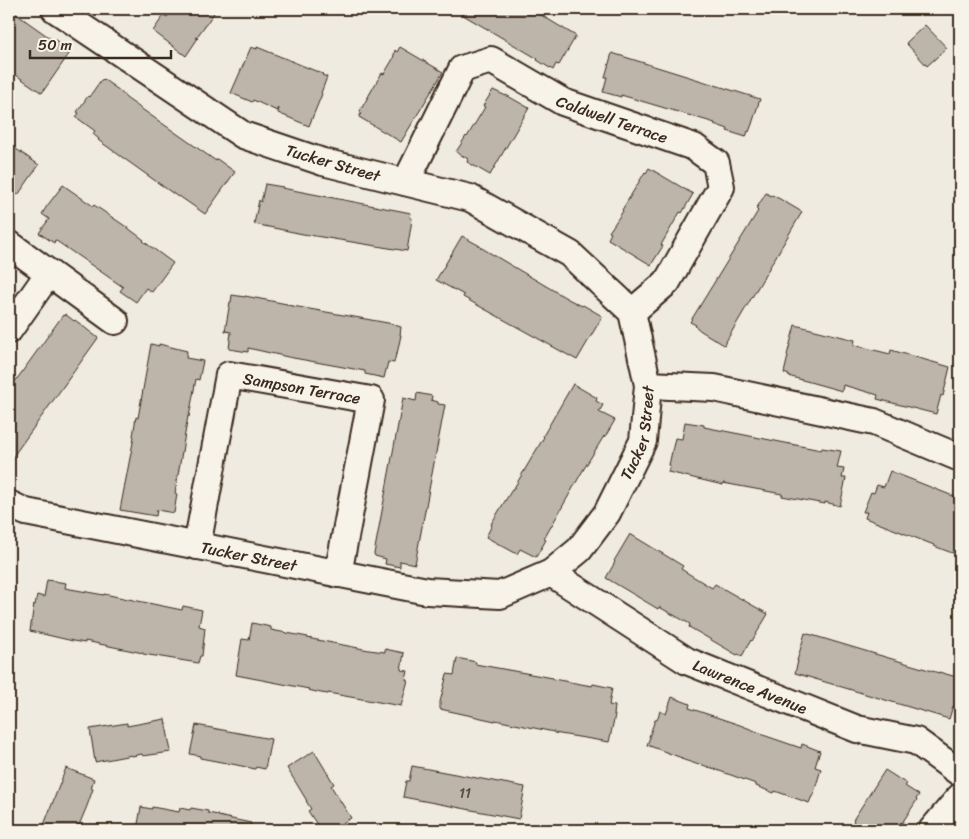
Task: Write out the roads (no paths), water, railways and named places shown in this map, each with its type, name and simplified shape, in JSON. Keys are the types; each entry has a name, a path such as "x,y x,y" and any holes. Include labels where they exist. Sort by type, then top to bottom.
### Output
{"street":[{"name":"Tucker Street","path":"9,504 26,512 427,591 500,595 552,573 579,550 607,513 643,440 648,385 632,312 570,254 470,198 323,162 243,135 55,9"},
{"name":"Caldwell Terrace","path":"406,182 462,69 491,60 563,102 694,147 716,163 721,187 666,282 632,312"},
{"path":"9,244 115,321"},
{"path":"9,330 49,273"},
{"name":"Sampson Terrace","path":"197,546 229,375 371,400 338,574"},
{"path":"648,385 714,388 874,422 960,458"},
{"name":"Lawrence Avenue","path":"552,573 687,660 857,729 916,741 960,773"},
{"path":"932,830 960,797"}]}
